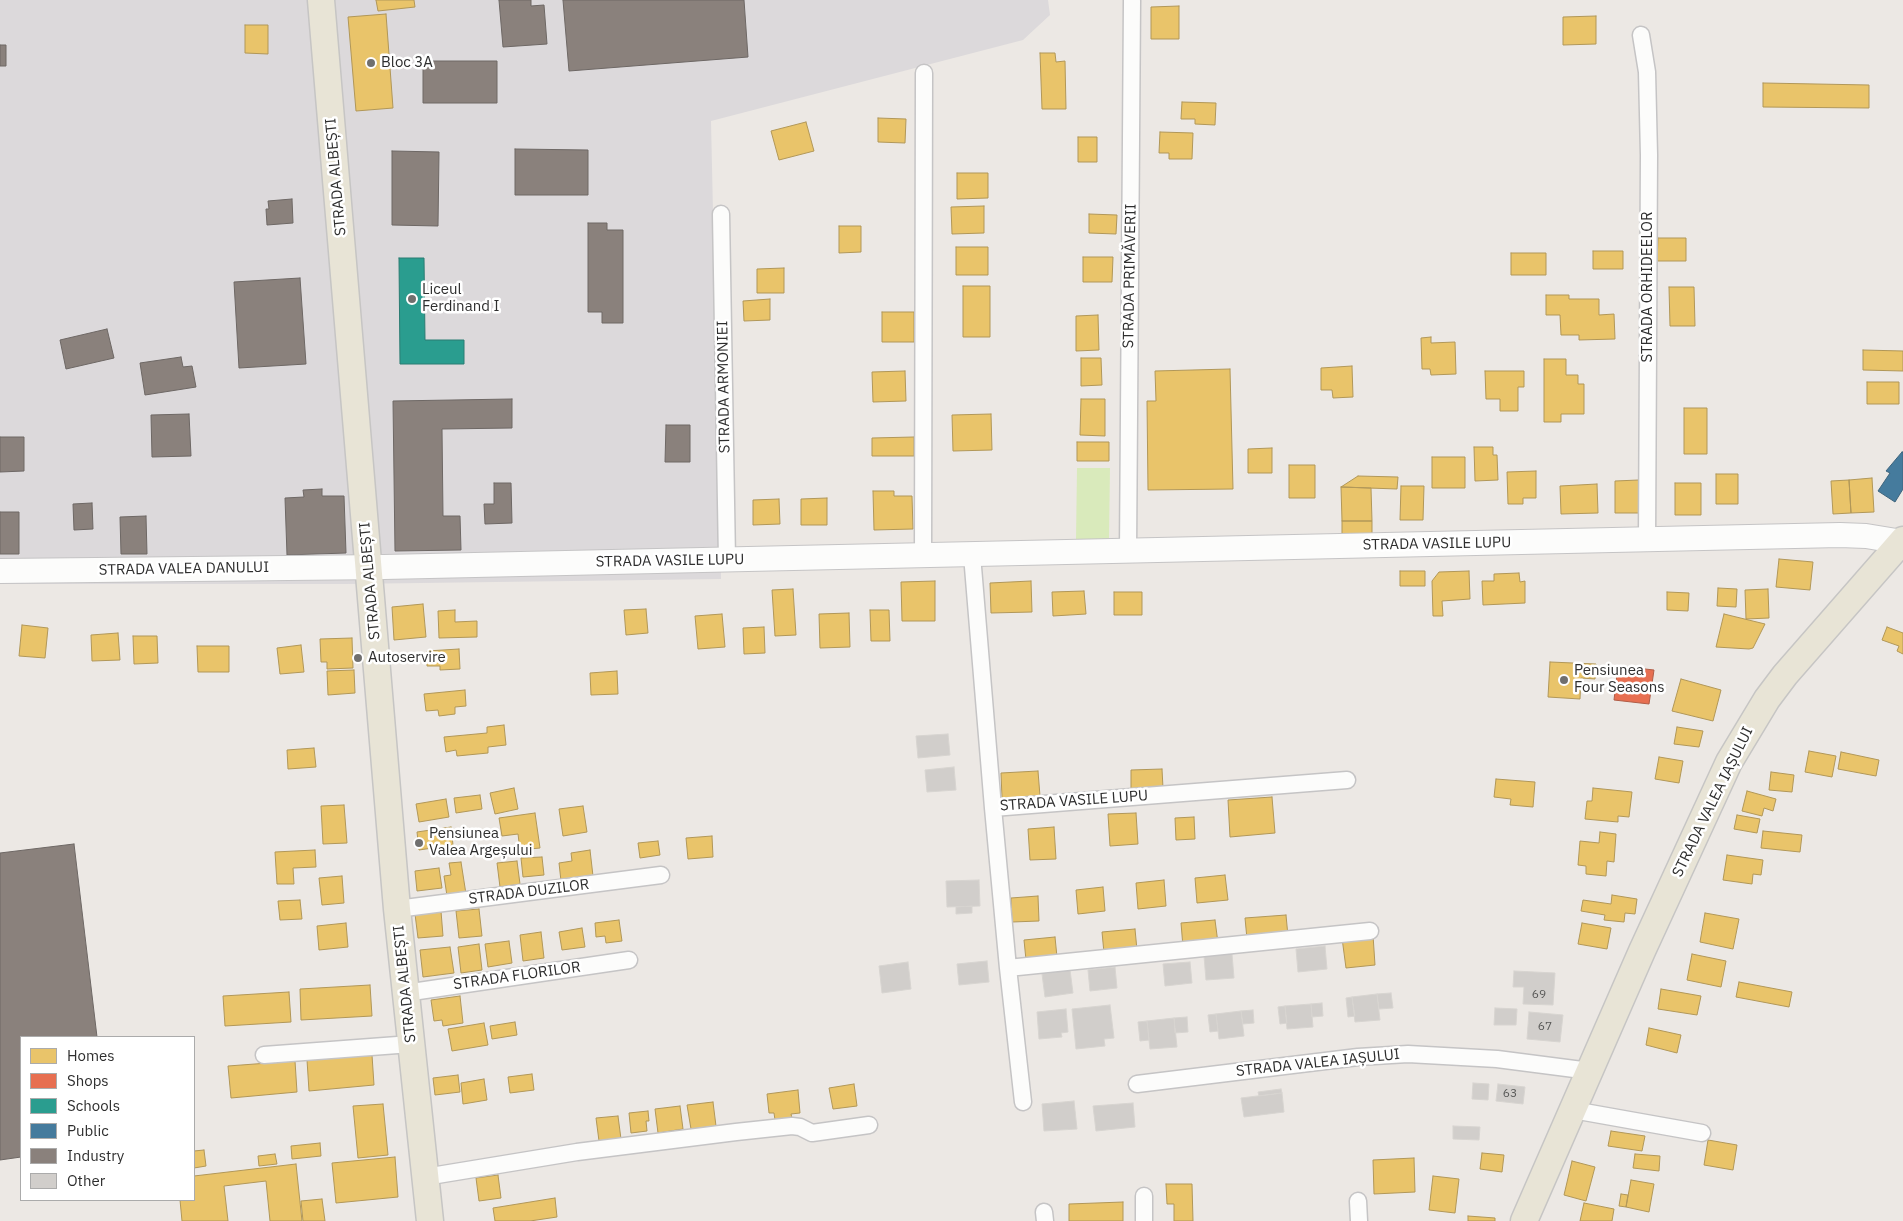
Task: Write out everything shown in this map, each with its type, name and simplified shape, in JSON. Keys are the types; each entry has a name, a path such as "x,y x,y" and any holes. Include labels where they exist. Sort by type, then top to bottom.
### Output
{"main road":[{"name":"STRADA ALBEȘTI","path":"321,0 397,909 430,1221"},
{"name":"STRADA VASILE LUPU","path":"369,567 1840,535 1866,536 1902,541"},
{"name":"STRADA VALEA IAȘULUI","path":"1524,1221 1713,795 1747,730 1767,699 1798,660 1902,541"},
{"name":"STRADA VALEA DANULUI","path":"0,571 369,567"}],"street":[{"name":"STRADA PRIMĂVERII","path":"1128,551 1132,1"},
{"name":"STRADA ORHIDEELOR","path":"1641,35 1647,72 1648,155 1647,540"},
{"path":"922,556 924,73"},
{"name":"STRADA ARMONIEI","path":"721,214 727,560"},
{"name":"STRADA VASILE LUPU","path":"972,555 993,808 1347,780"},
{"path":"993,808 1023,1102"},
{"name":"STRADA DUZILOR","path":"397,909 661,875"},
{"path":"1008,968 1370,931"},
{"name":"STRADA FLORILOR","path":"405,993 628,960"},
{"path":"264,1055 410,1044"},
{"name":"STRADA VALEA IAȘULUI","path":"1137,1084 1358,1057 1408,1054 1497,1059 1590,1071"},
{"path":"1573,1110 1702,1133"},
{"path":"425,1177 577,1152 736,1132 792,1126 800,1127 812,1133 870,1125"},
{"path":"1144,1196 1144,1221"},
{"path":"1358,1201 1359,1221"}],"shaded area":[{"path":"0,0 1048,0 1050,15 1023,40 711,121 721,579 346,584 0,584"}],"green space":[{"path":"1077,468 1110,468 1109,539 1076,539"}],"building: Homes":[{"path":"376,0 414,0 415,7 378,11"},
{"path":"1179,6 1179,39 1151,39 1151,7"},
{"name":"Bloc 3A","path":"386,14 393,108 356,111 348,17"},
{"path":"1596,16 1596,44 1563,45 1563,17"},
{"path":"245,25 268,25 268,54 245,53"},
{"path":"1040,53 1055,53 1056,62 1065,61 1066,109 1042,109"},
{"path":"1763,83 1869,85 1869,108 1763,107"},
{"path":"1182,102 1216,103 1215,125 1195,124 1195,119 1181,119"},
{"path":"878,118 906,119 905,143 878,142"},
{"path":"806,122 814,151 779,160 771,131"},
{"path":"1160,132 1193,133 1192,159 1169,159 1169,153 1159,153"},
{"path":"1078,137 1097,137 1097,162 1078,162"},
{"path":"957,173 988,173 988,198 957,199"},
{"path":"984,206 984,233 952,234 951,207"},
{"path":"1089,214 1117,215 1116,234 1089,233"},
{"path":"839,226 861,226 861,252 839,253"},
{"path":"1658,238 1686,238 1686,261 1657,261"},
{"path":"956,247 988,247 988,275 956,275"},
{"path":"1593,251 1623,251 1623,269 1593,269"},
{"path":"1511,253 1546,253 1546,275 1511,275"},
{"path":"1083,257 1113,257 1112,282 1083,282"},
{"path":"784,268 784,293 757,293 757,269"},
{"path":"963,286 990,286 990,337 963,337"},
{"path":"1669,287 1694,287 1695,326 1670,326"},
{"path":"1546,295 1569,295 1569,299 1599,299 1599,315 1614,314 1615,339 1579,340 1579,335 1561,335 1560,315 1546,315"},
{"path":"770,299 770,320 744,321 743,301"},
{"path":"882,312 914,312 914,342 882,342"},
{"path":"1098,315 1099,350 1076,351 1076,316"},
{"path":"1431,337 1431,343 1455,342 1456,374 1431,375 1430,369 1422,369 1421,338"},
{"path":"1863,350 1903,351 1903,371 1863,370"},
{"path":"1081,358 1101,358 1102,385 1081,386"},
{"path":"1544,359 1566,359 1566,375 1578,375 1578,384 1584,384 1584,414 1561,414 1561,422 1544,422"},
{"path":"1352,366 1353,397 1333,398 1332,390 1321,390 1321,368"},
{"path":"1230,369 1233,489 1148,490 1147,401 1156,401 1155,371"},
{"path":"905,371 906,401 873,402 872,372"},
{"path":"1485,371 1524,371 1524,387 1518,387 1518,411 1500,411 1500,399 1486,399"},
{"path":"1867,382 1899,382 1899,404 1867,404"},
{"path":"1081,399 1105,399 1105,436 1080,435"},
{"path":"1684,408 1707,408 1707,454 1684,454"},
{"path":"991,414 992,450 953,451 952,415"},
{"path":"914,437 914,456 872,456 872,438"},
{"path":"1077,442 1109,442 1109,461 1077,461"},
{"path":"1474,447 1493,447 1493,455 1497,455 1498,480 1475,481"},
{"path":"1272,448 1272,473 1248,473 1248,449"},
{"path":"1432,457 1465,457 1465,488 1432,488"},
{"path":"1289,465 1315,465 1315,498 1289,498"},
{"path":"1536,471 1536,498 1523,498 1523,504 1508,504 1507,472"},
{"path":"1716,474 1738,474 1738,504 1716,504"},
{"path":"1358,476 1398,477 1397,489 1341,487"},
{"path":"1872,478 1874,512 1851,513 1849,480"},
{"path":"1639,480 1640,513 1615,513 1615,481"},
{"path":"1849,480 1851,513 1833,514 1831,481"},
{"path":"1675,483 1701,483 1701,515 1675,515"},
{"path":"1597,484 1598,513 1561,514 1560,486"},
{"path":"1401,486 1424,486 1423,520 1400,520"},
{"path":"1341,487 1371,488 1372,521 1342,521"},
{"path":"873,491 894,491 894,496 912,496 913,529 874,530"},
{"path":"827,498 827,525 801,525 801,499"},
{"path":"779,499 780,524 753,525 753,500"},
{"path":"1342,521 1372,521 1372,539 1342,539"},
{"path":"1779,559 1813,562 1810,590 1776,587"},
{"path":"1400,571 1425,571 1425,586 1400,586"},
{"path":"1469,571 1470,599 1442,601 1443,616 1433,616 1432,581 1439,572"},
{"path":"1519,573 1520,582 1525,581 1525,603 1483,605 1482,581 1494,581 1494,574"},
{"path":"935,581 935,621 902,621 901,582"},
{"path":"1031,581 1032,612 991,613 990,583"},
{"path":"1718,588 1737,589 1736,607 1717,606"},
{"path":"793,589 796,635 775,636 772,590"},
{"path":"1768,589 1769,618 1746,619 1745,590"},
{"path":"1084,591 1086,614 1053,616 1052,592"},
{"path":"1114,592 1142,592 1142,615 1114,615"},
{"path":"1667,592 1689,593 1688,611 1667,610"},
{"path":"423,604 426,637 394,640 392,607"},
{"path":"646,609 648,633 626,635 624,610"},
{"path":"455,610 455,622 477,621 477,637 439,638 438,611"},
{"path":"870,610 889,610 890,641 871,641"},
{"path":"849,613 850,647 820,648 819,614"},
{"path":"722,614 725,647 698,649 695,616"},
{"path":"1724,614 1765,624 1753,648 1716,647"},
{"path":"22,625 48,628 45,658 19,656"},
{"path":"764,627 765,653 744,654 743,628"},
{"path":"1887,627 1903,633 1903,654 1897,651 1899,646 1882,640"},
{"path":"118,633 120,660 92,661 91,635"},
{"path":"133,636 157,636 158,663 134,664"},
{"path":"352,638 353,668 327,669 327,662 321,662 320,639"},
{"path":"301,645 304,672 280,674 277,648"},
{"path":"197,646 229,646 229,672 198,672"},
{"path":"459,649 460,669 440,670 440,666 427,666 427,651"},
{"path":"1550,662 1596,664 1595,679 1581,678 1580,699 1548,697"},
{"path":"354,670 355,693 328,695 327,671"},
{"path":"617,671 618,694 591,695 590,673"},
{"path":"1681,679 1721,690 1713,721 1672,711"},
{"path":"465,690 466,706 455,707 455,714 439,716 438,710 426,711 424,694"},
{"path":"504,725 506,745 488,747 488,753 457,756 456,750 446,752 444,737 487,733 487,727"},
{"path":"1677,727 1703,731 1699,747 1674,744"},
{"path":"314,748 316,767 288,769 287,750"},
{"path":"1809,751 1836,756 1832,777 1805,772"},
{"path":"1841,752 1879,760 1876,776 1838,769"},
{"path":"1659,757 1683,761 1679,783 1655,779"},
{"path":"1162,769 1163,788 1131,789 1131,770"},
{"path":"1038,771 1040,796 1002,798 1001,773"},
{"path":"1771,772 1794,775 1792,792 1769,790"},
{"path":"1496,779 1535,782 1533,807 1510,805 1511,799 1494,797"},
{"path":"514,788 518,809 495,814 490,793"},
{"path":"1593,788 1632,792 1629,817 1618,816 1618,822 1585,819 1587,801 1592,801"},
{"path":"1747,791 1776,799 1773,811 1764,808 1762,816 1742,811"},
{"path":"480,795 482,809 456,813 454,798"},
{"path":"1272,797 1275,833 1230,837 1228,800"},
{"path":"446,799 449,817 419,822 416,804"},
{"path":"344,805 347,843 323,844 321,806"},
{"path":"583,806 587,832 563,836 559,809"},
{"path":"535,813 540,848 520,850 518,834 502,836 499,818"},
{"path":"1136,813 1138,844 1110,846 1108,814"},
{"path":"1737,815 1760,819 1757,833 1734,829"},
{"path":"1194,817 1195,839 1176,840 1175,818"},
{"path":"451,827 453,845 419,850 417,832"},
{"path":"1054,827 1056,859 1030,860 1028,829"},
{"path":"1763,831 1802,835 1800,852 1761,848"},
{"path":"1600,832 1616,834 1614,862 1607,861 1606,876 1586,874 1586,866 1578,865 1580,841 1599,843"},
{"path":"712,836 713,857 688,859 686,838"},
{"path":"658,841 660,855 640,858 638,843"},
{"path":"315,850 316,867 293,868 294,884 277,884 275,852"},
{"path":"590,850 593,876 561,881 559,863 572,861 571,853"},
{"path":"1727,855 1763,860 1761,875 1753,874 1752,884 1723,880"},
{"path":"542,857 544,875 523,877 521,858"},
{"path":"517,861 520,884 500,887 497,863"},
{"path":"461,862 466,894 447,896 444,876 451,875 449,863"},
{"path":"439,868 442,888 417,891 415,871"},
{"path":"1225,875 1228,900 1197,903 1195,878"},
{"path":"342,876 344,903 322,905 319,878"},
{"path":"1164,880 1166,906 1138,909 1136,883"},
{"path":"1103,887 1105,911 1078,914 1076,890"},
{"path":"1612,895 1637,899 1635,914 1625,913 1624,922 1604,920 1605,915 1581,911 1583,900 1611,904"},
{"path":"1038,896 1039,921 1012,922 1011,898"},
{"path":"300,900 302,919 280,920 278,901"},
{"path":"479,909 482,936 459,938 456,911"},
{"path":"441,911 443,936 418,938 415,914"},
{"path":"1705,913 1739,919 1733,949 1700,942"},
{"path":"1286,915 1288,936 1247,939 1245,918"},
{"path":"619,920 622,941 606,943 605,936 596,937 595,923"},
{"path":"1215,920 1218,943 1183,947 1181,923"},
{"path":"346,923 348,947 319,950 317,926"},
{"path":"1582,923 1611,928 1607,949 1578,944"},
{"path":"582,928 585,947 562,950 559,932"},
{"path":"1135,929 1137,950 1104,953 1102,932"},
{"path":"541,932 544,958 523,961 520,935"},
{"path":"1373,935 1375,965 1346,968 1342,938"},
{"path":"1055,937 1057,957 1026,960 1024,940"},
{"path":"509,941 512,963 488,967 485,944"},
{"path":"479,944 482,970 461,973 458,947"},
{"path":"450,947 454,973 423,977 420,950"},
{"path":"1692,954 1726,961 1721,987 1687,980"},
{"path":"1739,982 1792,992 1789,1007 1736,997"},
{"path":"370,985 372,1016 301,1020 300,989"},
{"path":"1661,989 1701,996 1697,1015 1658,1009"},
{"path":"289,992 291,1022 225,1026 223,996"},
{"path":"460,996 463,1023 443,1026 442,1020 434,1021 431,1000"},
{"path":"515,1022 517,1035 492,1039 490,1026"},
{"path":"484,1023 488,1045 452,1051 448,1029"},
{"path":"1649,1028 1681,1035 1677,1053 1646,1045"},
{"path":"372,1055 374,1085 309,1091 307,1060"},
{"path":"295,1061 297,1092 231,1098 228,1066"},
{"path":"532,1074 534,1090 510,1093 508,1077"},
{"path":"458,1075 460,1092 435,1095 433,1078"},
{"path":"484,1079 487,1100 463,1104 461,1083"},
{"path":"854,1084 857,1106 833,1109 829,1088"},
{"path":"798,1090 800,1113 791,1114 792,1118 775,1120 774,1113 769,1113 767,1094"},
{"path":"713,1102 716,1126 691,1129 687,1105"},
{"path":"383,1104 388,1155 358,1158 353,1106"},
{"path":"680,1106 683,1129 658,1133 655,1109"},
{"path":"648,1111 647,1131 631,1133 629,1113"},
{"path":"618,1116 621,1139 599,1141 596,1118"},
{"path":"1611,1131 1645,1136 1642,1151 1608,1146"},
{"path":"1708,1140 1737,1145 1733,1170 1704,1165"},
{"path":"320,1143 321,1156 292,1159 291,1146"},
{"path":"204,1150 206,1166 195,1168 195,1151"},
{"path":"1482,1153 1504,1155 1502,1172 1480,1169"},
{"path":"275,1154 277,1164 259,1166 258,1156"},
{"path":"1635,1154 1660,1156 1659,1171 1633,1168"},
{"path":"395,1157 398,1197 336,1203 332,1163"},
{"path":"1414,1158 1415,1192 1374,1194 1373,1160"},
{"path":"1572,1161 1595,1167 1586,1201 1564,1195"},
{"path":"296,1164 302,1221 270,1221 266,1181 224,1186 228,1221 182,1221 180,1201 195,1201 195,1176"},
{"path":"498,1175 501,1198 479,1201 476,1178"},
{"path":"1433,1176 1459,1179 1455,1213 1429,1210"},
{"path":"1631,1180 1654,1184 1649,1212 1626,1207"},
{"path":"1166,1184 1192,1184 1193,1221 1174,1221 1174,1204 1167,1204"},
{"path":"1621,1194 1628,1195 1626,1207 1619,1206"},
{"path":"555,1198 557,1217 530,1221 495,1221 493,1208"},
{"path":"322,1199 325,1221 303,1221 301,1201"},
{"path":"1123,1202 1123,1221 1069,1221 1069,1204"},
{"path":"1584,1203 1614,1209 1612,1221 1580,1221"},
{"path":"1468,1216 1495,1218 1495,1221 1468,1221"}],"building: Shops":[{"path":"1618,666 1654,670 1649,704 1614,700"}],"building: Schools":[{"name":"Liceul Ferdinand I","path":"399,258 424,258 425,340 464,340 464,364 400,364"}],"building: Public":[{"path":"1902,452 1903,489 1895,502 1878,491 1890,473 1886,471"}],"building: Industry":[{"path":"499,0 531,0 531,6 544,5 547,44 503,47"},
{"path":"563,0 744,0 748,57 569,71"},
{"path":"0,45 6,45 6,66 0,66"},
{"path":"423,61 497,61 497,103 423,103"},
{"path":"515,149 588,150 588,195 515,195"},
{"path":"392,151 439,152 438,226 392,225"},
{"path":"292,199 293,223 267,225 266,209 269,209 268,201"},
{"path":"588,223 607,223 607,230 623,230 623,323 602,323 602,312 588,312"},
{"path":"300,278 306,364 239,368 234,282"},
{"path":"107,329 114,358 66,369 60,340"},
{"path":"181,357 183,367 192,366 196,387 145,395 140,363"},
{"path":"512,399 512,428 442,429 443,516 460,516 461,550 395,551 393,401"},
{"path":"189,414 191,456 152,457 151,415"},
{"path":"666,425 690,425 690,462 665,462"},
{"path":"0,437 24,437 24,471 0,472"},
{"path":"494,483 511,483 512,523 485,524 484,504 494,504"},
{"path":"322,489 322,496 344,496 346,553 287,555 285,498 304,497 303,490"},
{"path":"92,503 93,529 74,530 73,504"},
{"path":"0,512 19,512 19,554 0,554"},
{"path":"146,516 147,554 121,554 120,517"},
{"path":"74,844 97,1036 20,1036 20,1157 0,1160 0,853"}],"building: Other":[{"path":"948,734 950,755 918,758 916,736"},
{"path":"954,767 956,790 927,792 925,770"},
{"path":"979,880 980,906 947,907 946,881"},
{"path":"972,906 972,913 956,914 956,907"},
{"path":"1325,946 1327,969 1298,972 1296,949"},
{"path":"1232,954 1234,978 1206,980 1204,956"},
{"path":"987,961 989,982 959,985 957,964"},
{"path":"908,962 911,989 882,993 879,966"},
{"path":"1190,962 1192,983 1165,986 1163,964"},
{"path":"1115,967 1117,988 1090,991 1088,970"},
{"path":"1070,970 1073,993 1045,997 1042,974"},
{"path":"1514,971 1555,973 1553,1005 1523,1004 1524,987 1513,987"},
{"path":"1391,993 1393,1008 1379,1009 1377,994"},
{"path":"1377,994 1380,1020 1355,1022 1352,997"},
{"path":"1352,997 1355,1016 1348,1017 1346,998"},
{"path":"1322,1003 1323,1016 1312,1017 1311,1004"},
{"path":"1311,1004 1313,1027 1287,1029 1285,1006"},
{"path":"1110,1005 1114,1038 1104,1039 1105,1046 1076,1049 1072,1009"},
{"path":"1285,1006 1287,1023 1280,1024 1278,1007"},
{"path":"1495,1008 1517,1009 1516,1025 1494,1025"},
{"path":"1066,1009 1068,1032 1061,1033 1062,1037 1039,1039 1037,1012"},
{"path":"1253,1010 1254,1023 1243,1024 1241,1011"},
{"path":"1241,1011 1244,1036 1219,1039 1216,1014"},
{"path":"1529,1012 1563,1015 1560,1042 1527,1039"},
{"path":"1216,1014 1218,1031 1210,1032 1208,1015"},
{"path":"1187,1017 1188,1032 1175,1033 1174,1018"},
{"path":"1174,1018 1177,1047 1150,1049 1147,1021"},
{"path":"1147,1021 1149,1040 1140,1041 1138,1022"},
{"path":"1473,1083 1489,1084 1488,1100 1472,1099"},
{"path":"1498,1084 1525,1087 1523,1104 1496,1101"},
{"path":"1281,1089 1282,1093 1259,1096 1258,1092"},
{"path":"1282,1093 1284,1112 1244,1117 1241,1098"},
{"path":"1074,1101 1077,1129 1044,1131 1042,1104"},
{"path":"1133,1103 1135,1127 1096,1131 1093,1106"},
{"path":"1453,1126 1480,1127 1479,1140 1453,1139"}],"place":[{"name":"Bloc 3A","path":"371,63"},
{"name":"Liceul Ferdinand I","path":"412,299"},
{"name":"Autoservire","path":"358,658"},
{"name":"Pensiunea Four Seasons","path":"1564,680"},
{"name":"Pensiunea Valea Argeșului","path":"419,843"}]}
